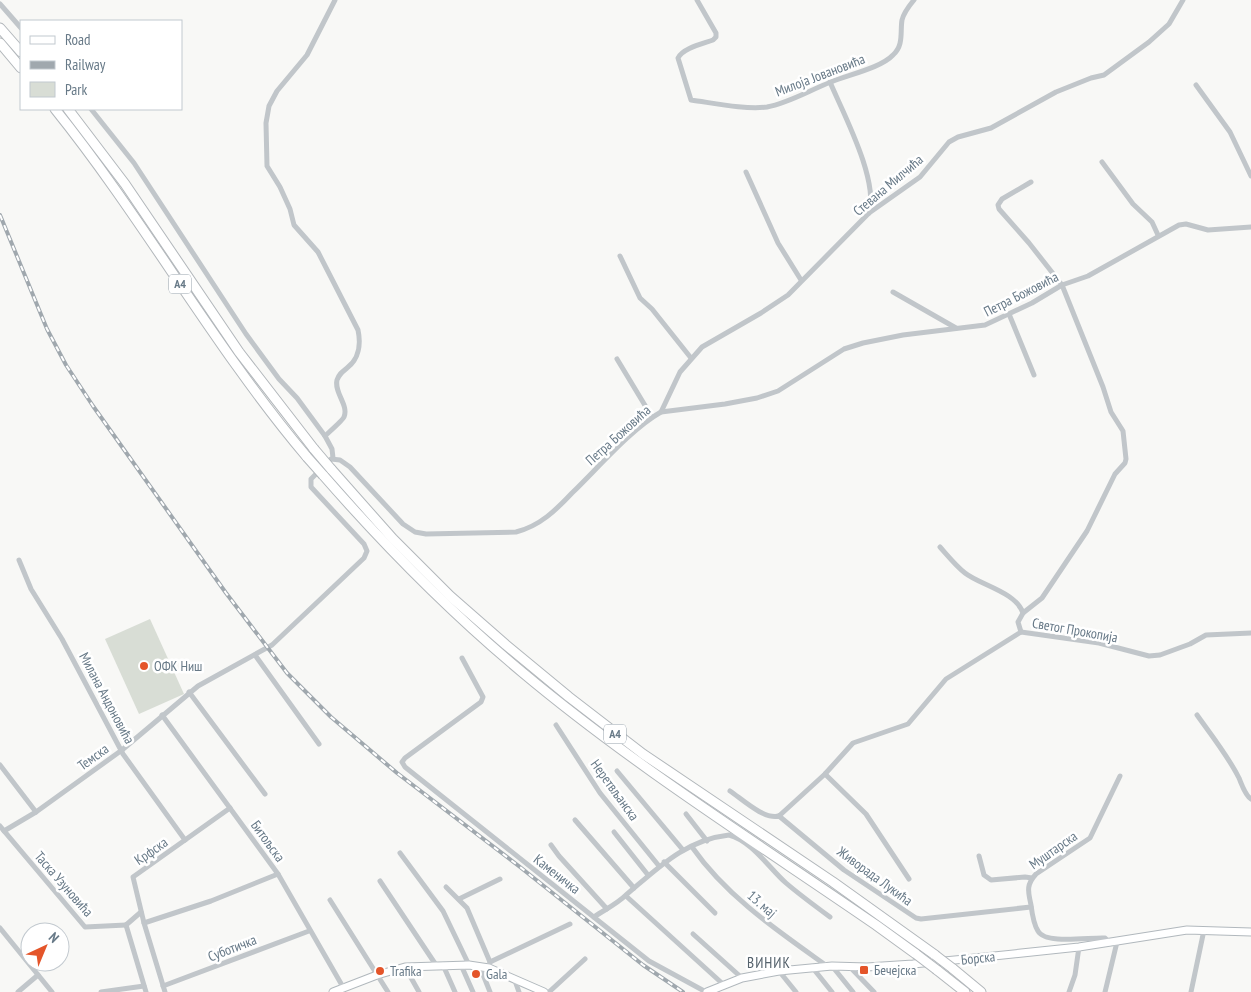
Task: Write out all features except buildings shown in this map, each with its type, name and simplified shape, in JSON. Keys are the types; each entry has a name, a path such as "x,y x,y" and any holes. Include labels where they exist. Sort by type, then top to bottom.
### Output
{"highway":[{"path":"0,28 20,51"},
{"path":"0,43 20,67"},
{"name":"A4","path":"56,110 126,202 228,354 274,414 311,453 372,530 420,580 533,681 640,763 818,884 916,954 965,992"},
{"name":"A4","path":"69,110 125,184 239,352 311,453"},
{"name":"A4","path":"327,472 450,596 569,698 643,754 825,877 935,955 981,992"}],"street":[{"path":"325,436 345,417 337,388 337,380 341,372 349,367 360,349 360,340 358,330 318,252 294,224 290,208 267,166 266,122 269,106 277,91 307,56 335,0"},
{"name":"Милоја Јовановића","path":"697,0 716,33 716,37 679,55 678,58 691,100 752,107 767,107 788,100 869,68 893,56 900,47 902,19 914,0"},
{"name":"Стевана Милчића","path":"661,412 680,372 702,347 762,313 788,295 869,214 920,177 949,142 991,128 1056,92 1091,78 1104,75 1149,42 1169,24 1183,0"},
{"path":"0,4 20,27"},
{"path":"830,82 861,155 871,200 869,214"},
{"path":"1196,85 1230,132 1251,176"},
{"path":"92,110 134,163 246,334 325,436 332,449 334,458"},
{"path":"1102,162 1133,204 1152,222 1158,236"},
{"path":"746,172 778,242 801,280"},
{"path":"1021,632 1018,622 1023,612 1042,598 1087,531 1102,503 1114,474 1125,463 1126,459 1123,431 1110,412 1103,387 1062,285 998,207 1002,199 1031,182"},
{"name":"Петра Божовића","path":"334,458 350,467 403,524 416,532 426,534 516,532 539,523 554,511 634,432 661,412 757,398 778,391 844,349 903,335 985,325 1062,285 1088,276 1171,228 1183,224 1208,230 1251,227"},
{"path":"620,256 640,298 652,309 691,358"},
{"path":"893,292 956,329"},
{"path":"1009,314 1034,375"},
{"path":"617,359 652,417"},
{"name":"Темска","path":"4,831 36,812 122,750 189,692 280,639 366,555 367,551 364,544 311,487 311,479 329,460 334,458"},
{"path":"940,547 965,573 1005,594 1020,606 1023,612"},
{"name":"Милана Андоновића","path":"19,560 31,589 62,639 122,750 185,840"},
{"name":"Светог Прокопија","path":"779,816 825,774 853,743 908,724 946,679 1021,632 1099,644 1149,656 1160,655 1190,644 1206,635 1251,633"},
{"path":"255,655 319,744"},
{"name":"Каменичка","path":"462,658 483,697 482,702 404,758 403,764 405,767 649,961 706,992"},
{"path":"189,692 265,794"},
{"name":"Битољска","path":"162,715 278,874 340,990"},
{"path":"1196,716 1219,745 1251,799"},
{"name":"Неретвљанска","path":"556,725 600,792 661,864 715,913"},
{"path":"0,766 36,812"},
{"path":"617,771 683,850"},
{"path":"825,774 866,814 909,879"},
{"name":"Муштарска","path":"1114,942 1105,938 1060,939 1044,937 1037,929 1028,891 1029,882 1036,874 1090,838 1120,776"},
{"path":"730,791 761,812 774,817 779,816"},
{"name":"Крфска","path":"164,989 144,924 133,877 230,808"},
{"path":"686,814 708,841"},
{"name":"Живорада Лукића","path":"779,816 844,870 916,918 1031,907"},
{"path":"575,820 634,888"},
{"name":"Таска Узуновића","path":"0,826 85,927 126,925"},
{"path":"614,832 648,875"},
{"path":"594,917 626,896 661,864 683,850 729,835 739,839 754,851 790,887 830,918"},
{"path":"551,845 607,908"},
{"name":"13. мај","path":"692,847 741,900 772,928 830,966 853,992"},
{"path":"400,853 443,910 469,965"},
{"path":"979,856 984,875 990,880 1032,878"},
{"path":"144,924 211,901 278,874"},
{"path":"460,899 500,879"},
{"path":"380,881 456,992"},
{"path":"446,887 467,908 489,965 540,991"},
{"path":"626,896 724,985"},
{"path":"330,900 388,992"},
{"path":"102,992 145,989 126,925 141,912"},
{"path":"340,990 377,975 405,967 469,965 480,967 489,965 570,924"},
{"path":"0,928 52,992"},
{"name":"Борска","path":"706,992 742,978 812,967 913,964 1079,947 1186,930 1251,932"},
{"path":"1191,992 1204,930"},
{"name":"Суботичка","path":"164,989 309,931"},
{"path":"693,934 742,978"},
{"path":"1105,992 1114,942"},
{"path":"1069,992 1075,976 1079,947"},
{"path":"549,992 585,960"},
{"path":"461,965 473,992"},
{"path":"850,966 874,992"},
{"path":"405,967 419,992"},
{"path":"480,967 490,992"},
{"path":"812,967 832,992"},
{"path":"779,971 796,992"},
{"path":"18,992 38,975"},
{"path":"513,978 519,992"}],"green space":[{"name":"ОФК Ниш","path":"150,619 184,694 139,714 105,639"}],"railway":[{"path":"0,215 47,329 66,365 226,593 287,673 331,717 397,773 520,867 643,965 683,992"}],"place":[{"name":"ОФК Ниш","path":"144,666"},
{"name":"Бечејска","path":"864,970"},
{"name":"Trafika","path":"380,971"},
{"name":"Gala","path":"476,974"}],"district":[{"name":"ВИНИК","path":"769,963"}]}
